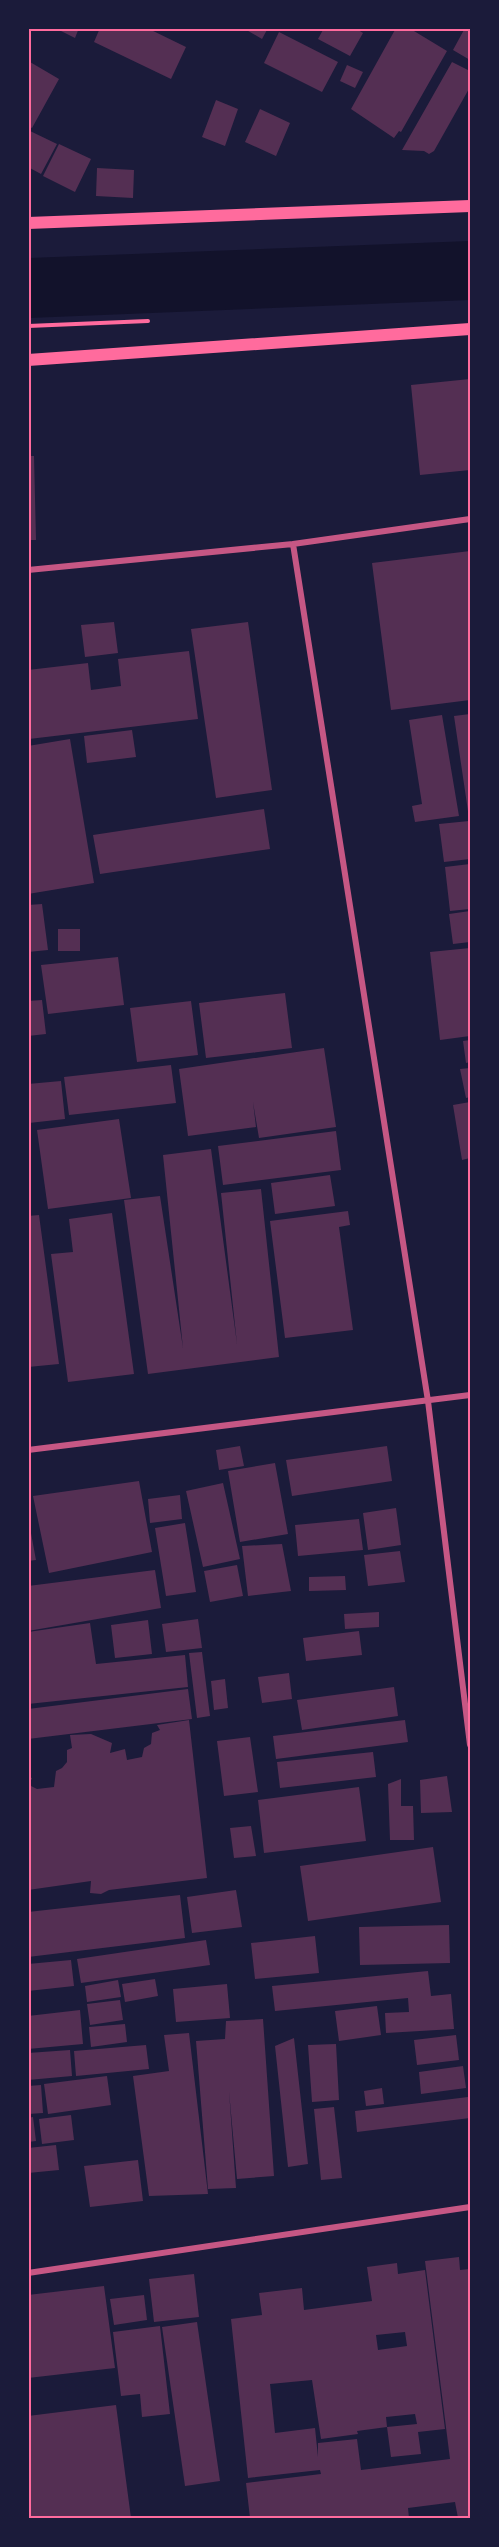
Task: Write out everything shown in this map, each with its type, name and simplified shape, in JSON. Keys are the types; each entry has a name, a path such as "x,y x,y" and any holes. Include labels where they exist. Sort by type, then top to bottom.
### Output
{"main road":[{"path":"28,223 471,206"},
{"path":"28,360 471,329"}],"street":[{"path":"28,570 293,544 471,519"},
{"path":"293,544 428,1401 471,1745"},
{"path":"28,1450 471,1395"},
{"path":"28,2273 471,2207"}],"shaded area":[{"path":"470,241 470,300 29,318 29,258"}],"building":[{"path":"55,28 79,28 75,38"},
{"path":"100,28 147,28 186,47 171,79 94,42"},
{"path":"243,28 268,28 262,39"},
{"path":"324,28 355,28 363,33 350,56 318,39"},
{"path":"396,28 409,28 447,51 401,132 399,131 394,138 351,109"},
{"path":"465,28 470,28 470,60 453,50"},
{"path":"279,32 338,62 322,92 264,63"},
{"path":"30,62 59,79 32,128 28,126"},
{"path":"452,62 470,71 470,87 434,151 429,154 424,151 402,150"},
{"path":"347,65 363,72 355,88 340,81"},
{"path":"216,100 238,109 225,146 202,137"},
{"path":"260,109 290,123 276,156 245,142"},
{"path":"28,130 57,144 41,174 28,167"},
{"path":"59,144 91,159 75,192 43,176"},
{"path":"97,168 134,170 133,198 96,196"},
{"path":"470,379 470,470 420,475 411,385"},
{"path":"28,456 34,456 36,540 28,540"},
{"path":"470,551 470,700 391,710 372,563"},
{"path":"114,622 118,653 85,657 81,625"},
{"path":"248,622 272,790 216,798 191,629"},
{"path":"189,651 198,719 29,739 28,670 88,663 91,690 121,686 118,659"},
{"path":"470,714 470,818 469,818 454,716"},
{"path":"442,715 459,816 415,822 412,806 422,804 409,720"},
{"path":"132,730 136,757 87,763 84,736"},
{"path":"70,739 94,883 28,894 28,746"},
{"path":"264,809 270,849 100,874 93,835"},
{"path":"469,821 470,859 444,862 439,824"},
{"path":"470,864 470,909 450,911 445,867"},
{"path":"42,904 48,950 28,952 28,905"},
{"path":"470,911 470,942 453,944 449,914"},
{"path":"58,929 80,929 80,951 58,951"},
{"path":"470,948 470,1036 440,1040 430,952"},
{"path":"118,957 124,1005 48,1014 41,965"},
{"path":"285,993 292,1048 206,1058 199,1003"},
{"path":"42,1000 46,1034 28,1036 28,1001"},
{"path":"191,1001 198,1055 137,1062 130,1008"},
{"path":"470,1040 470,1062 466,1063 463,1041"},
{"path":"324,1048 336,1127 259,1138 253,1102 256,1127 188,1136 179,1069"},
{"path":"171,1065 176,1103 69,1115 64,1077"},
{"path":"470,1068 470,1097 466,1098 460,1069"},
{"path":"61,1081 65,1119 29,1123 28,1084"},
{"path":"470,1102 470,1158 462,1160 453,1105"},
{"path":"119,1119 131,1198 48,1209 37,1130"},
{"path":"336,1131 341,1170 223,1185 218,1146"},
{"path":"211,1149 237,1344 221,1193 261,1189 279,1357 148,1374 124,1200 160,1196 183,1348 163,1155"},
{"path":"330,1175 335,1206 275,1214 271,1183"},
{"path":"348,1211 350,1225 339,1227 353,1330 285,1338 270,1221"},
{"path":"112,1213 134,1374 68,1382 51,1254 73,1252 69,1219"},
{"path":"39,1215 59,1364 28,1367 28,1216"},
{"path":"240,1446 244,1466 219,1470 216,1450"},
{"path":"387,1446 392,1481 292,1496 286,1460"},
{"path":"275,1463 288,1534 240,1542 228,1471"},
{"path":"139,1481 152,1552 49,1573 33,1496"},
{"path":"223,1483 240,1559 203,1567 186,1491"},
{"path":"180,1495 182,1519 150,1523 148,1499"},
{"path":"396,1508 401,1545 368,1550 363,1513"},
{"path":"28,1517 36,1560 28,1561"},
{"path":"359,1519 363,1550 298,1556 295,1525"},
{"path":"185,1523 196,1592 166,1596 155,1528"},
{"path":"282,1544 291,1591 248,1596 242,1546"},
{"path":"400,1551 405,1582 368,1586 364,1555"},
{"path":"237,1565 243,1596 210,1602 204,1571"},
{"path":"155,1570 161,1608 28,1631 28,1586"},
{"path":"345,1576 346,1590 309,1591 309,1577"},
{"path":"379,1612 379,1627 345,1629 344,1614"},
{"path":"198,1619 202,1648 166,1652 162,1624"},
{"path":"148,1620 152,1654 115,1658 111,1625"},
{"path":"90,1623 96,1664 185,1655 188,1687 28,1704 28,1632"},
{"path":"359,1631 362,1655 306,1661 303,1638"},
{"path":"202,1652 210,1716 197,1718 189,1653"},
{"path":"289,1673 292,1699 262,1703 258,1677"},
{"path":"225,1679 228,1708 214,1710 211,1681"},
{"path":"394,1687 398,1716 302,1730 297,1700"},
{"path":"188,1689 192,1719 28,1739 28,1709"},
{"path":"189,1720 207,1878 109,1890 101,1894 90,1893 91,1881 28,1890 28,1777 32,1778 29,1785 37,1789 54,1787 56,1771 67,1762 67,1750 72,1748 70,1735 91,1734 112,1743 110,1753 125,1749 127,1760 142,1757 144,1748 151,1744 152,1733 160,1730 157,1725"},
{"path":"405,1720 408,1742 276,1759 273,1736"},
{"path":"250,1737 258,1792 224,1796 217,1741"},
{"path":"373,1752 376,1777 280,1788 277,1762"},
{"path":"447,1776 452,1812 421,1813 420,1780"},
{"path":"401,1779 401,1806 413,1806 414,1840 390,1840 388,1784"},
{"path":"359,1787 366,1841 264,1853 258,1800"},
{"path":"251,1826 256,1856 234,1858 230,1828"},
{"path":"433,1847 441,1902 308,1921 300,1866"},
{"path":"236,1890 242,1927 192,1933 187,1897"},
{"path":"180,1895 185,1938 28,1957 28,1912"},
{"path":"449,1925 450,1963 360,1965 359,1927"},
{"path":"315,1936 319,1973 255,1979 251,1943"},
{"path":"206,1940 210,1965 81,1983 77,1959"},
{"path":"71,1960 74,1986 28,1991 28,1964"},
{"path":"428,1971 431,1996 451,1994 454,2029 386,2033 385,2013 409,2012 408,1998 275,2011 272,1986"},
{"path":"155,1979 158,1996 125,2002 122,1984"},
{"path":"118,1980 121,1997 87,2002 85,1986"},
{"path":"227,1984 230,2018 176,2022 173,1989"},
{"path":"120,2000 123,2020 90,2025 87,2004"},
{"path":"377,2006 381,2035 339,2041 335,2011"},
{"path":"80,2010 83,2044 28,2049 28,2016"},
{"path":"263,2019 274,2176 237,2179 229,2091 236,2188 208,2189 196,2041 225,2039 226,2021"},
{"path":"125,2024 127,2042 91,2047 89,2027"},
{"path":"189,2033 208,2194 149,2196 133,2076 169,2071 164,2035"},
{"path":"456,2035 459,2060 417,2065 414,2040"},
{"path":"294,2038 308,2164 288,2167 275,2046"},
{"path":"336,2044 339,2100 312,2102 308,2045"},
{"path":"146,2045 149,2069 76,2076 74,2051"},
{"path":"70,2050 72,2076 28,2080 28,2053"},
{"path":"463,2066 466,2088 421,2094 419,2072"},
{"path":"107,2076 111,2105 48,2114 44,2084"},
{"path":"41,2085 43,2113 28,2114 28,2086"},
{"path":"382,2088 384,2104 366,2106 364,2091"},
{"path":"468,2097 470,2118 357,2132 355,2111"},
{"path":"334,2107 342,2178 321,2180 314,2109"},
{"path":"71,2115 74,2140 42,2144 39,2119"},
{"path":"33,2117 36,2141 28,2142 28,2118"},
{"path":"56,2145 59,2170 28,2173 28,2148"},
{"path":"138,2160 143,2201 90,2207 84,2166"},
{"path":"459,2257 460,2270 470,2269 470,2518 458,2518 455,2502 408,2508 409,2518 250,2518 246,2483 321,2474 320,2470 248,2478 231,2319 262,2315 259,2293 302,2288 304,2310 372,2301 367,2267 397,2263 398,2274 425,2270 445,2429 418,2432 421,2454 391,2457 387,2427 321,2439 312,2380 270,2384 275,2433 315,2428 318,2457 318,2443 357,2439 361,2470 450,2459 425,2261","holes":["405,2332 407,2346 378,2350 376,2335","415,2414 417,2424 387,2427 386,2417"]},
{"path":"194,2274 199,2317 154,2322 149,2279"},
{"path":"104,2286 115,2368 28,2378 28,2295"},
{"path":"144,2295 147,2320 114,2325 110,2299"},
{"path":"197,2322 220,2481 185,2486 162,2327"},
{"path":"160,2326 170,2414 142,2417 140,2394 121,2396 113,2332"},
{"path":"116,2405 131,2518 28,2518 28,2416"}]}
